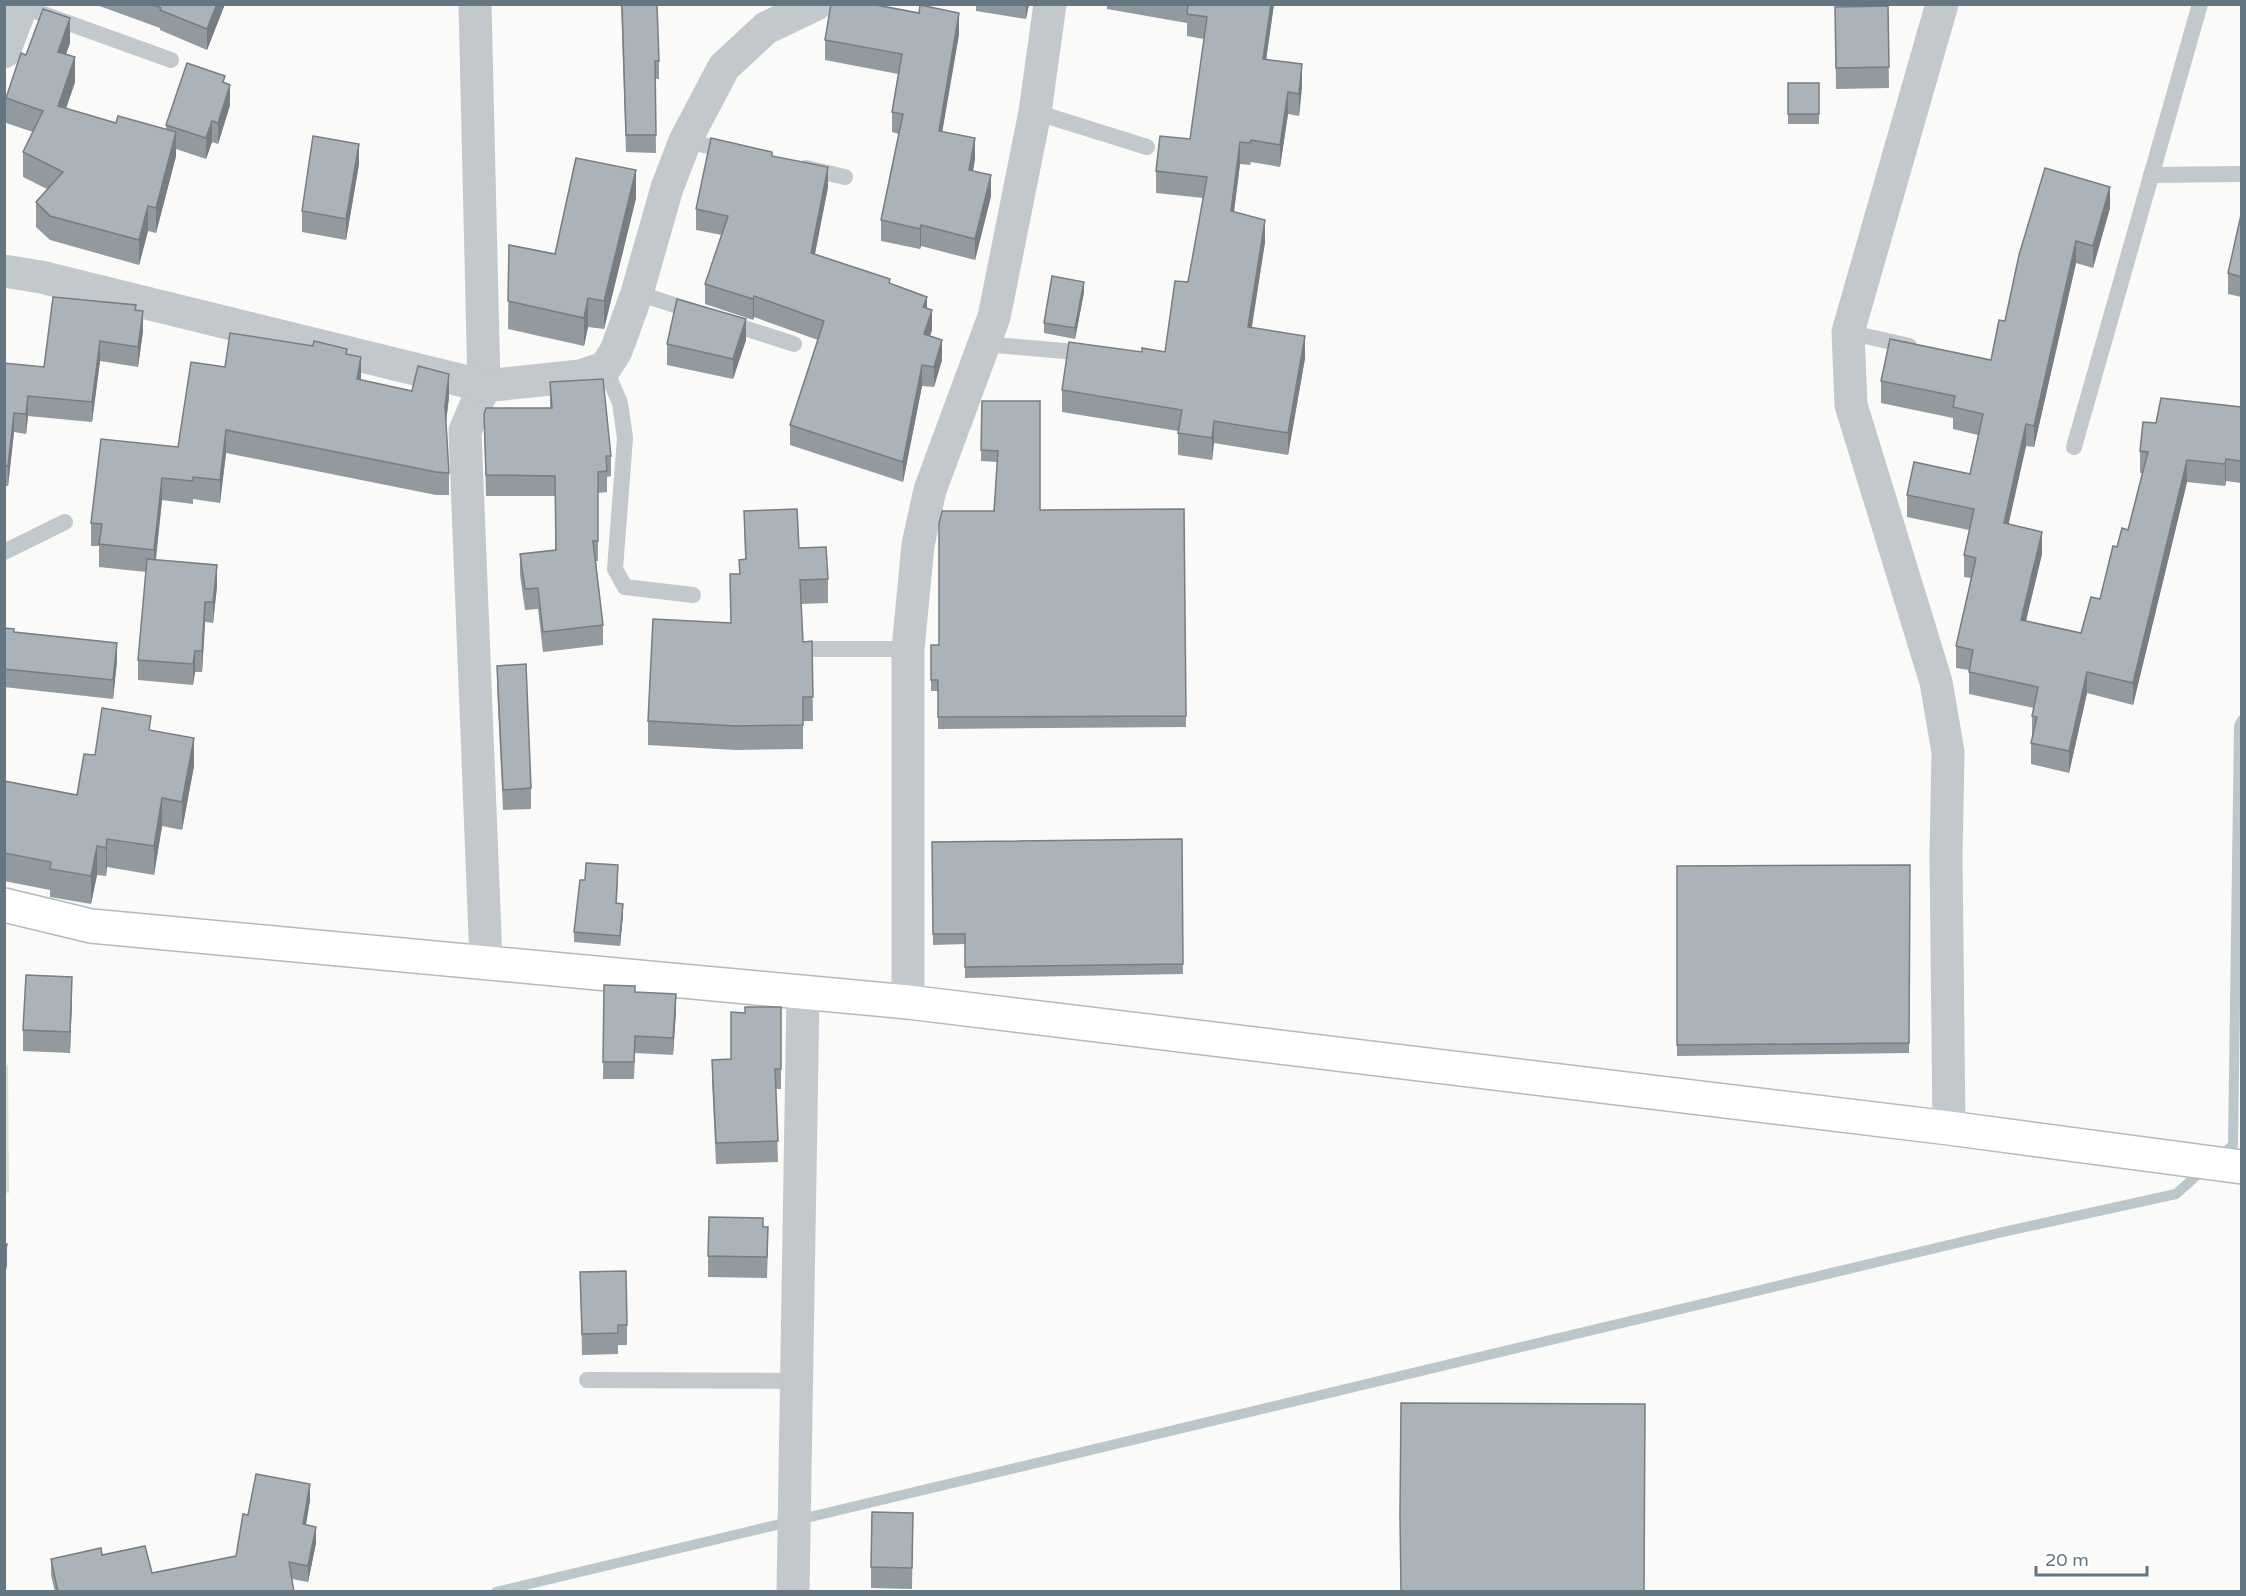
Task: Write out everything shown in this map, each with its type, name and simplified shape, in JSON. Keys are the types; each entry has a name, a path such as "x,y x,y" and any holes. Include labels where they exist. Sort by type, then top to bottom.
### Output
{"street":[{"path":"475,4 484,386 465,431 486,961"},
{"path":"4,271 41,277 484,386 580,376 604,368 616,351 637,293 668,188 685,141 724,67 766,28 816,4"},
{"path":"908,1002 908,649 918,545 930,490 994,317 1035,112 1050,4"},
{"path":"1942,4 1848,333 1851,405 1936,682 1948,752 1948,1128"},
{"path":"4,52 22,5"},
{"path":"4,905 91,926 486,961 802,994 908,1002 1948,1128 2241,1167"},
{"path":"793,1592 802,994"}],"lane":[{"path":"2074,447 2200,4"},
{"path":"22,5 171,60"},
{"path":"1035,112 1147,147"},
{"path":"685,141 742,154"},
{"path":"788,164 845,177"},
{"path":"2151,175 2241,174"},
{"path":"637,293 794,344"},
{"path":"1848,333 1924,349"},
{"path":"984,344 1088,353"},
{"path":"604,368 620,403 625,438 615,569 625,587 693,595"},
{"path":"4,552 65,522"},
{"path":"815,649 908,649"},
{"path":"587,1380 795,1381"}],"shaded area":[{"path":"4,1064 8,1065 9,1193 4,1192"}],"building":[{"path":"151,4 217,4 207,29 160,10 161,8"},
{"path":"622,4 657,4 659,61 655,61 656,135 626,135"},
{"path":"831,4 871,4 919,13 920,5 959,13 939,131 975,138 969,170 991,175 975,239 921,225 920,229 881,220 903,114 892,112 902,54 825,40"},
{"path":"1188,4 1271,4 1263,59 1302,64 1299,94 1288,92 1280,145 1251,140 1250,143 1240,142 1231,211 1265,220 1248,327 1305,336 1288,433 1214,421 1212,438 1178,433 1182,410 1062,390 1069,342 1142,352 1142,348 1165,352 1175,281 1188,282 1207,177 1156,171 1160,136 1190,139 1207,17 1187,14"},
{"path":"1888,6 1889,67 1836,68 1835,7"},
{"path":"43,9 70,18 58,52 75,57 58,106 116,123 118,116 176,132 156,208 148,206 139,240 50,216 36,202 63,172 23,152 43,111 6,98 21,53 26,55"},
{"path":"187,63 225,76 223,82 230,85 218,123 212,121 206,138 166,125"},
{"path":"1788,83 1819,83 1819,114 1788,114"},
{"path":"313,136 359,144 346,219 302,211"},
{"path":"711,138 772,152 772,156 828,167 811,253 890,279 889,283 927,297 923,307 932,310 924,334 942,340 934,367 922,365 903,462 790,425 824,321 754,296 753,299 705,284 728,216 696,209"},
{"path":"576,158 636,170 604,301 588,298 584,318 508,301 509,245 555,254"},
{"path":"2045,168 2110,187 2093,246 2076,241 2034,426 2026,424 2004,523 2042,532 2021,620 2081,633 2091,597 2100,599 2113,546 2117,547 2122,528 2128,530 2148,452 2140,451 2143,422 2156,423 2161,398 2241,407 2241,461 2226,459 2225,464 2187,460 2133,683 2087,672 2069,751 2031,743 2037,717 2032,716 2038,687 1969,672 1973,650 1956,646 1976,558 1964,555 1974,509 1907,495 1914,462 1970,474 1983,414 1953,407 1955,396 1881,381 1890,339 1991,360 1999,320 2005,321 2019,255"},
{"path":"2241,215 2241,277 2228,273"},
{"path":"1052,276 1084,282 1075,328 1044,323"},
{"path":"53,297 136,305 135,310 143,311 138,347 100,341 92,402 28,396 26,414 14,413 8,466 4,466 4,363 44,367"},
{"path":"677,299 746,319 733,359 667,344"},
{"path":"230,333 313,346 314,341 347,349 346,354 361,357 357,379 412,391 418,366 449,374 445,406 449,473 226,430 220,480 193,477 193,481 162,478 154,550 99,544 102,524 91,523 101,439 178,447 191,362 225,367"},
{"path":"603,379 611,456 606,456 607,471 598,472 598,541 593,541 603,625 543,632 538,588 525,589 520,554 556,550 555,476 486,475 484,414 486,408 552,408 550,382"},
{"path":"982,401 1040,401 1040,510 1184,509 1186,716 938,717 938,680 931,680 931,645 939,645 939,524 942,511 994,511 998,451 981,450"},
{"path":"797,509 799,548 826,547 828,579 800,580 803,642 812,641 813,697 803,697 803,725 736,726 648,721 653,619 731,623 730,574 740,574 739,560 746,559 744,511"},
{"path":"147,559 217,565 213,602 205,602 202,651 195,651 193,664 138,660"},
{"path":"4,628 14,629 14,632 117,643 113,680 4,669"},
{"path":"526,664 531,788 503,790 497,666"},
{"path":"102,708 151,716 149,730 194,738 182,802 162,798 154,846 107,839 106,848 97,846 91,876 50,869 51,862 4,853 4,781 77,795 84,754 95,755"},
{"path":"1182,839 1183,964 965,967 965,934 933,934 932,842"},
{"path":"586,863 618,865 616,903 623,904 620,936 574,932 580,880 585,880"},
{"path":"1910,865 1909,1043 1677,1045 1677,866"},
{"path":"26,975 72,977 70,1032 23,1030"},
{"path":"604,985 635,986 635,992 676,994 673,1038 635,1036 634,1062 603,1062"},
{"path":"745,1007 781,1007 781,1069 775,1069 778,1141 716,1143 712,1060 731,1059 731,1012 745,1013"},
{"path":"709,1217 763,1218 763,1227 768,1227 767,1257 708,1256"},
{"path":"4,1244 7,1244 4,1260"},
{"path":"626,1271 627,1325 618,1325 618,1333 582,1334 580,1272"},
{"path":"1401,1403 1645,1404 1644,1592 1401,1592"},
{"path":"256,1474 310,1484 303,1524 316,1527 308,1566 289,1562 294,1592 58,1592 51,1559 101,1548 102,1555 145,1546 152,1573 236,1556 243,1514 248,1515"},
{"path":"872,1512 913,1513 912,1568 871,1567"}],"waterway":[{"path":"2219,1157 2233,1145 2239,726 2242,720"},
{"path":"496,1592 2003,1232 2176,1194 2204,1169"}]}
